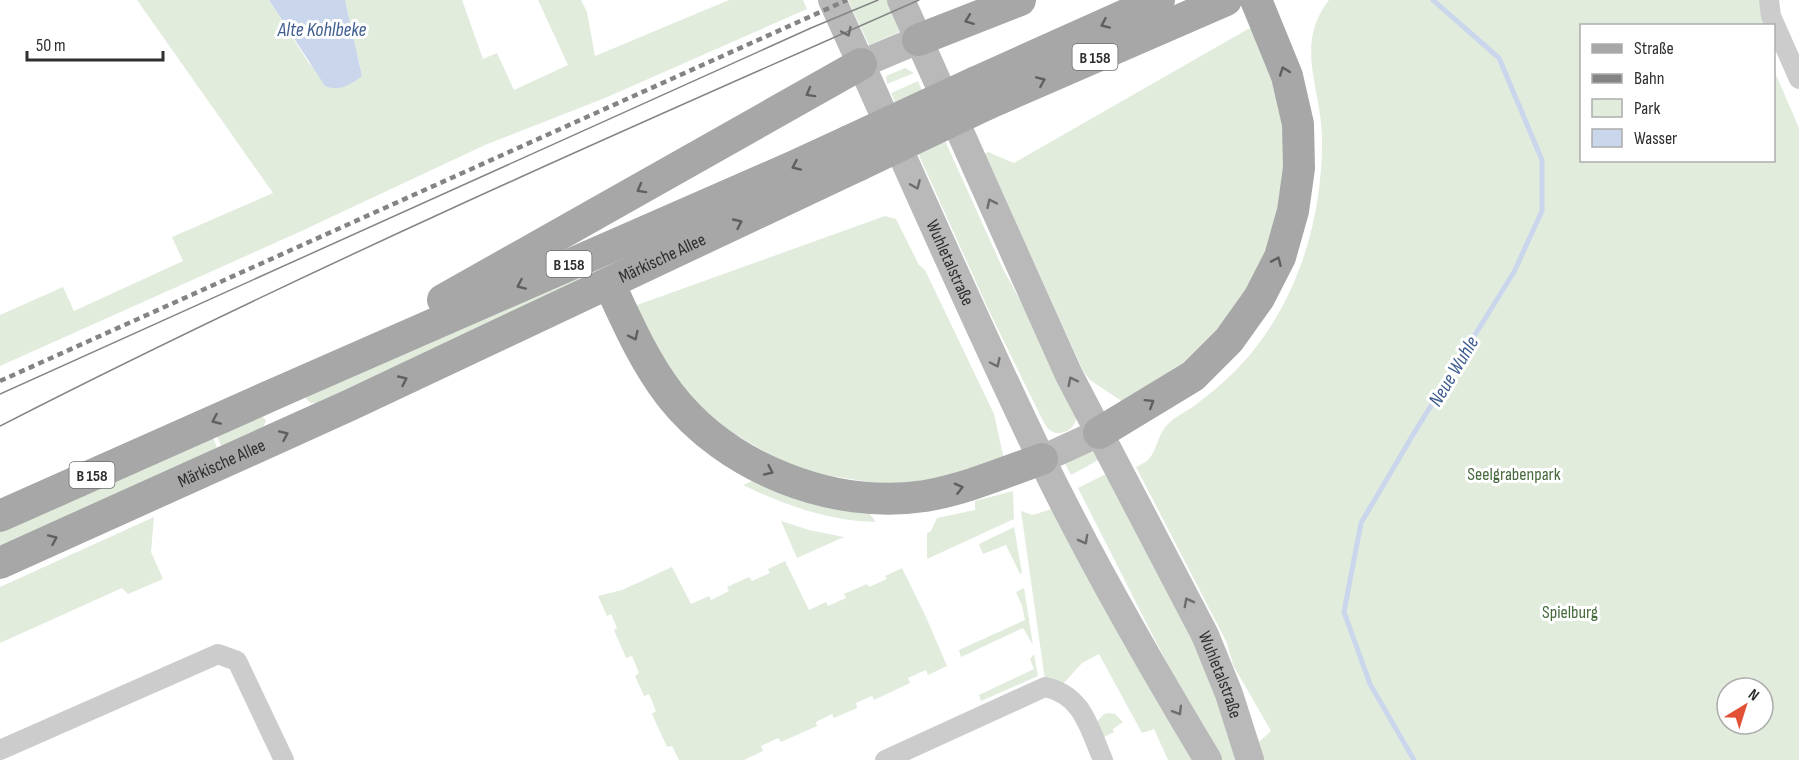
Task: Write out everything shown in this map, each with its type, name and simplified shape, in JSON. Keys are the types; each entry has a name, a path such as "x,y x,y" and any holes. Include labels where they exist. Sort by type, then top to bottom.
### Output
{"main road":[{"name":"Wuhletalstraße","path":"832,0 961,288 1042,459 1161,682 1208,760"},
{"name":"Wuhletalstraße","path":"901,0 1069,375 1205,635 1229,694 1250,760"},
{"path":"288,388 861,64 1020,0"},
{"name":"Märkische Allee","path":"0,563 350,405 609,284 854,153 982,93 1159,0"},
{"name":"Märkische Allee","path":"982,93 1226,0"},
{"path":"609,284 647,362 686,413 705,431 737,454 790,480 833,493 884,498 924,496 964,487 1042,459 1099,433 1193,376 1235,332 1259,298 1280,257 1293,211 1299,168 1298,124 1287,76 1258,6"},
{"name":"Märkische Allee","path":"0,516 795,166 854,153"}],"street":[{"path":"1769,0 1775,24"},
{"path":"1775,25 1799,79"},
{"path":"0,750 218,654 237,661 284,760"},
{"path":"885,760 1045,687 1056,690 1076,703 1103,760"}],"green space":[{"path":"137,0 269,0 310,65 362,76 345,0 462,0 483,59 497,53 514,90 568,65 538,0 581,0 587,12 595,56 729,0 803,0 807,9 605,98 485,145 295,234 0,366 0,315 63,287 74,311 183,261 172,237 273,193"},
{"path":"848,0 889,0 901,27 899,32 869,45"},
{"name":"Seelgrabenpark","path":"1329,0 1761,0 1766,24 1580,24 1580,162 1775,162 1775,72 1799,128 1799,760 1259,760 1258,743 1271,731 1233,665 1227,643 1136,467 1147,461 1154,452 1168,424 1219,386 1254,350 1273,323 1301,264 1311,233 1321,169 1321,119 1311,50 1313,33"},
{"path":"1253,28 1281,95 1287,173 1269,255 1207,349 1126,404 1090,380 1083,371 985,154 988,152 1014,163"},
{"path":"905,68 914,73 887,84 886,76"},
{"path":"918,81 1003,269 1043,342 1077,414 1075,423 1067,431 1055,433 1048,429 1043,421 989,311 891,93"},
{"path":"885,216 896,219 919,265 925,270 994,414 1004,459 945,479 888,485 813,473 778,459 731,432 711,416 677,383 643,323 637,305"},
{"path":"625,253 627,259 316,403 311,403 306,399 307,394"},
{"path":"262,415 266,421 263,427 221,446 216,433"},
{"path":"212,435 217,448 0,546 0,530"},
{"path":"1093,446 1100,459 1071,475 1064,462"},
{"path":"1108,473 1178,607 1211,681 1238,760 1219,760 1078,488"},
{"path":"755,480 869,513 876,522 841,519 807,511 743,485"},
{"path":"1013,491 1014,519 927,559 927,533 931,531 937,518 975,510 975,501"},
{"path":"1054,508 1196,760 1168,760 1154,729 1142,733 1099,654 1082,663 1063,684 1045,680 1021,511 1033,515"},
{"path":"154,517 151,552 163,579 128,594 122,588 0,643 0,587"},
{"path":"781,521 809,530 844,537 797,558"},
{"path":"1014,527 1022,573 1020,574 1006,545 983,554 979,544"},
{"path":"785,561 809,610 826,602 828,606 846,598 844,594 867,584 869,587 887,579 885,576 902,568 947,666 928,675 926,670 908,678 910,683 874,700 872,696 856,703 857,708 834,718 832,714 816,722 817,726 781,742 778,738 761,746 763,751 744,760 679,760 672,746 667,747 652,714 656,711 649,694 644,696 635,676 639,673 632,656 626,658 614,630 617,628 611,614 607,616 598,596 622,590 672,567 691,604 709,596 711,600 729,591 727,587 749,577 752,581 770,573 768,569"},
{"path":"1024,588 1033,645 1023,628 961,657 959,650 1025,620 1016,592"},
{"path":"1034,654 1038,676 981,701 979,695 1034,669 1030,659"},
{"path":"1104,714 1115,714 1123,722 1113,729 1114,732 1100,739 1096,723"}],"water":[{"name":"Alte Kohlbeke","path":"269,0 345,0 362,76 344,87 325,86"}],"waterway":[{"name":"Neue Wuhle","path":"1414,760 1370,684 1344,612 1361,523 1514,272 1542,211 1542,160 1499,58 1433,0"}],"tram line":[{"path":"0,394 811,28 878,0"},
{"path":"0,426 113,369 456,206 919,0"}],"railway":[{"path":"0,381 847,0"}],"park label":[{"name":"Spielburg","path":"1570,612"}]}
